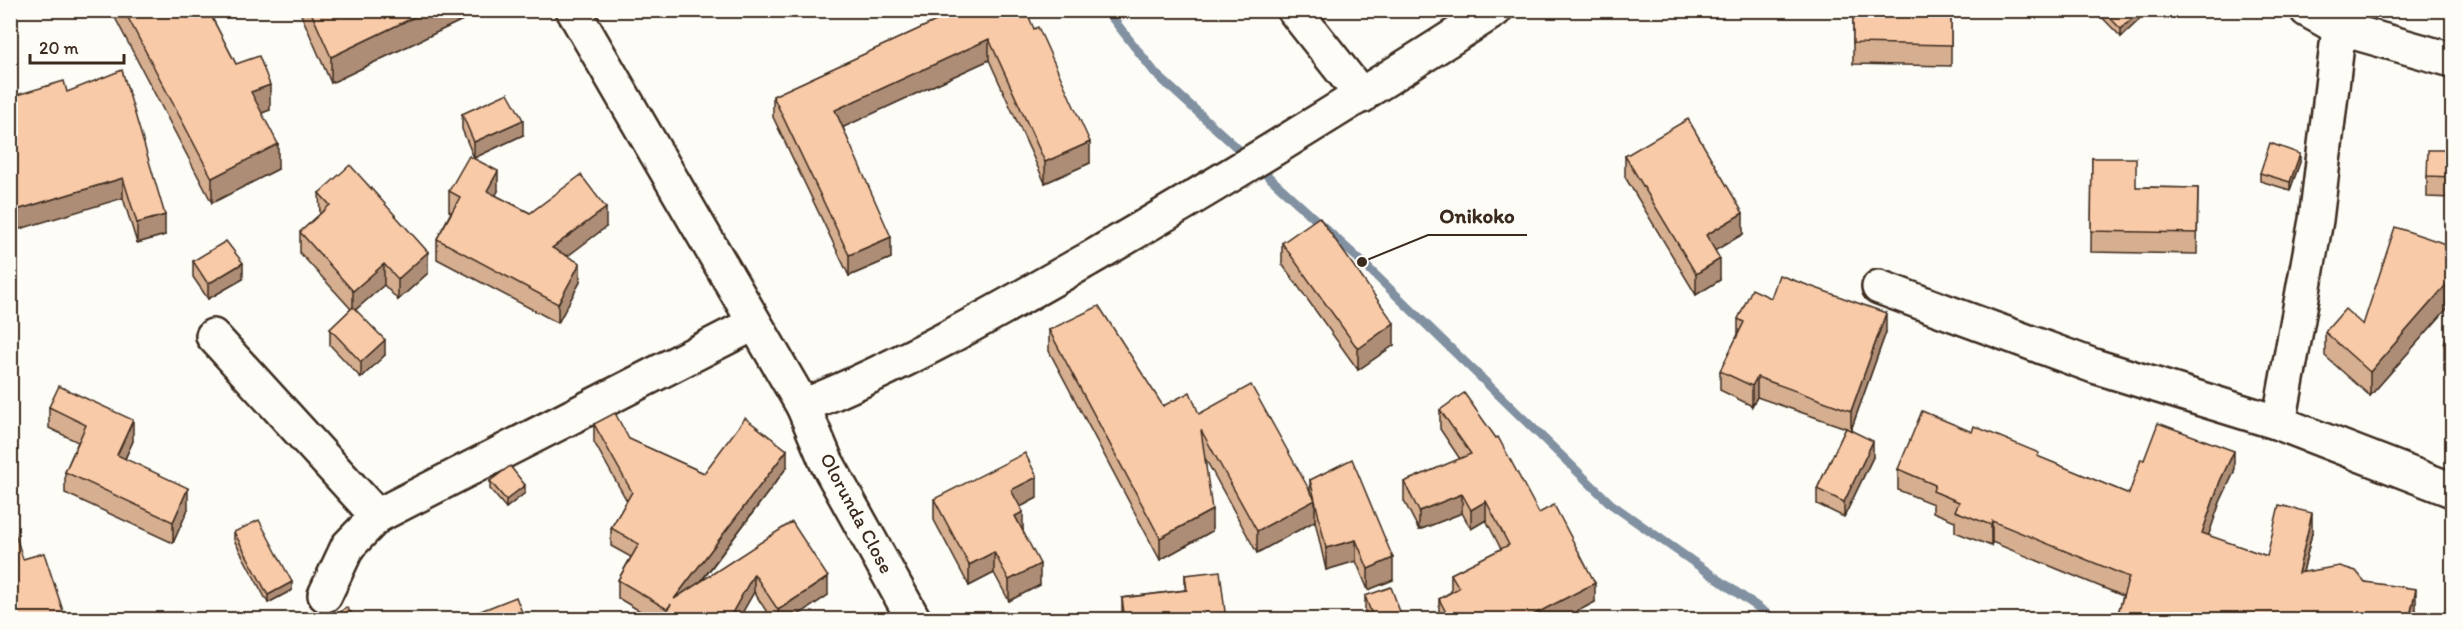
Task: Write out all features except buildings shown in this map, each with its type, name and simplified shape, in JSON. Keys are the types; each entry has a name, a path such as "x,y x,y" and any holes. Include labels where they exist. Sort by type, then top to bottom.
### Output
{"street":[{"name":"Olorunda Close","path":"573,10 753,324 803,406 826,461 914,620"},
{"path":"1294,10 1362,96"},
{"path":"803,406 869,377 1008,305 1219,184 1362,96 1495,10"},
{"path":"2307,10 2339,28 2452,60"},
{"path":"2279,423 2316,220 2339,28"},
{"path":"1879,287 2094,366 2279,423 2452,490"},
{"path":"325,595 348,546 377,516 753,324"},
{"path":"213,336 377,516"}],"waterway":[{"path":"1106,10 1156,74 1247,157"},
{"path":"1257,166 1362,262 1611,504 1776,620"}],"place":[{"name":"Onikoko","path":"1362,262"}]}
